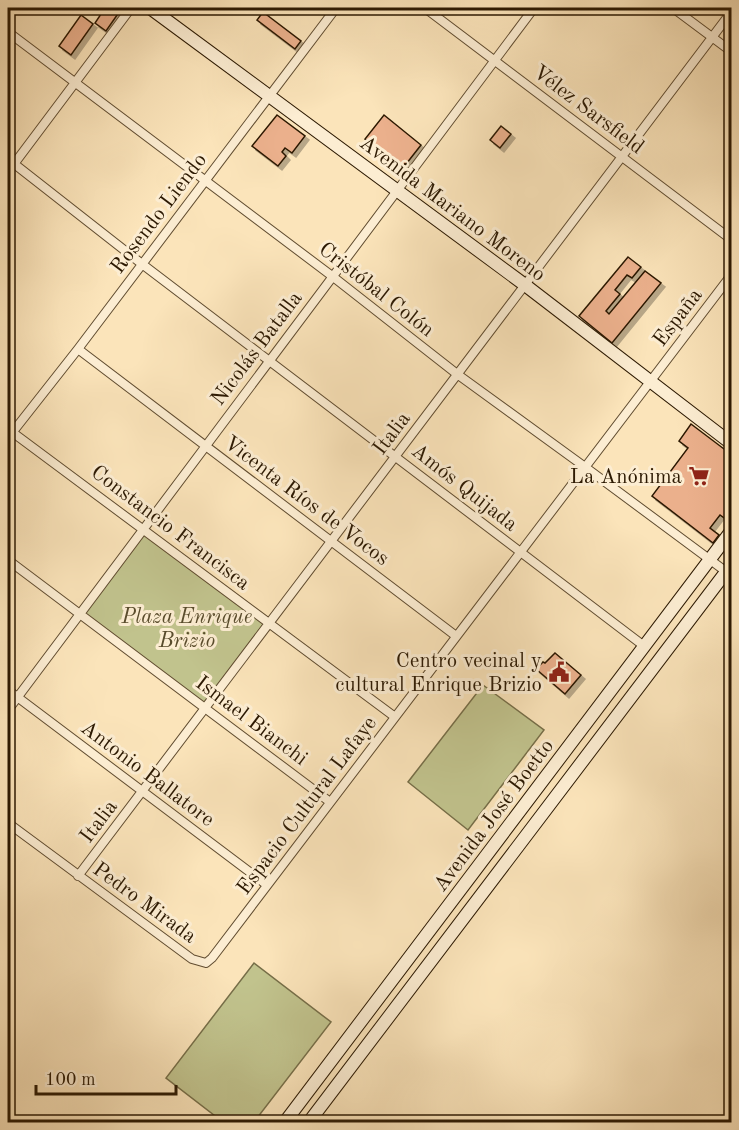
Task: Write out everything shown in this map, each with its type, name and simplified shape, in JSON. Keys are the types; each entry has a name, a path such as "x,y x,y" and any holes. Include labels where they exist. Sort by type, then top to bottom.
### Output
{"main road":[{"name":"Avenida Mariano Moreno","path":"150,8 525,285 732,444"},
{"name":"Avenida José Boetto","path":"285,1122 732,530"},
{"name":"Avenida José Boetto","path":"309,1122 729,570"}],"street":[{"path":"8,172 11,162 130,8"},
{"name":"Rosendo Liendo","path":"10,435 78,349 268,94 336,8"},
{"name":"Vélez Sarsfield","path":"425,8 732,240"},
{"name":"Nicolás Batalla","path":"8,710 534,8"},
{"path":"673,8 732,52"},
{"name":"Italia","path":"78,876 732,11"},
{"name":"Cristóbal Colón","path":"8,32 458,374 709,560 729,570"},
{"name":"Amós Quijada","path":"11,162 644,646"},
{"name":"España","path":"651,380 732,274"},
{"name":"Vicenta Ríos de Vocos","path":"78,349 456,636"},
{"name":"Espacio Cultural Lafaye","path":"206,963 651,380"},
{"name":"Constancio Francisca","path":"10,435 143,528 395,717"},
{"name":"Ismael Bianchi","path":"8,560 330,802"},
{"name":"Antonio Ballatore","path":"8,690 267,885"},
{"name":"Pedro Mirada","path":"8,823 192,959 206,963"}],"green space":[{"name":"Plaza Enrique Brizio","path":"144,532 265,622 204,705 84,614"},
{"path":"483,685 544,730 468,830 408,782"},
{"path":"254,963 331,1022 254,1122 223,1122 166,1078"}],"building":[{"path":"105,8 122,8 106,31 95,23"},
{"path":"263,12 301,41 295,49 257,20"},
{"path":"81,15 93,24 71,55 59,46"},
{"path":"277,115 305,136 292,153 285,148 282,152 286,156 278,166 252,146"},
{"path":"384,115 421,145 403,168 365,139"},
{"path":"501,126 511,134 500,148 490,140"},
{"path":"628,257 641,267 632,278 627,275 615,290 620,294 606,311 609,314 645,271 661,283 612,343 579,316"},
{"name":"La Anónima","path":"691,424 732,455 732,514 727,520 720,515 710,528 719,535 713,543 652,496 688,448 679,441"},
{"name":"Centro vecinal y cultural Enrique Brizio","path":"555,653 581,675 565,694 536,669"}],"place":[{"name":"La Anónima","path":"699,476"},
{"name":"Centro vecinal y cultural Enrique Brizio","path":"559,672"}]}
